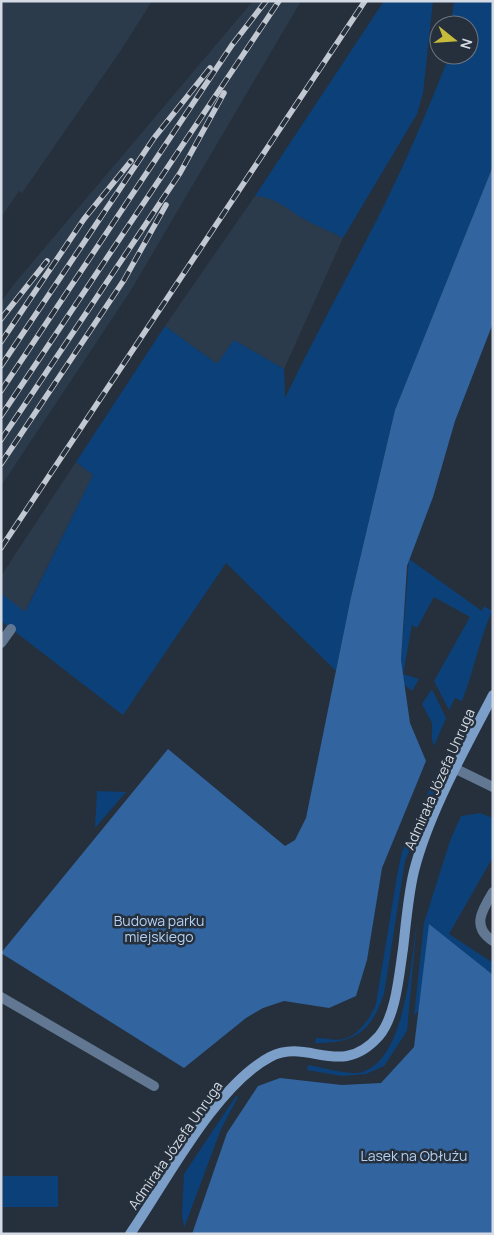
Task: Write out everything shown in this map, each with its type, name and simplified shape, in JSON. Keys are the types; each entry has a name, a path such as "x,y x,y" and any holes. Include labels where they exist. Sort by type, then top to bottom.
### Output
{"street":[{"path":"1,642 11,629"},
{"name":"Admirała Józefa Unruga","path":"130,1234 202,1126 236,1082 257,1064 272,1056 293,1051 342,1058 363,1051 380,1035 396,992 414,872 423,842 456,768 493,695"},
{"path":"456,768 493,787"},
{"path":"493,892 478,922 482,931 493,941"},
{"path":"1,997 154,1086"}],"shaded area":[{"path":"1,1 152,1 121,50 22,193 19,191 1,217"},
{"path":"253,1 301,1 131,290 1,486 1,302"},
{"path":"384,1 433,1 431,15 429,15 429,38 423,93 417,114 343,238 309,222 276,201 255,196"},
{"path":"454,1 493,1 493,166 395,410 351,597 336,671 226,563 123,715 1,621 1,593 25,612 93,475 76,462 165,326 217,364 234,340 284,369 285,398 390,193 410,151 446,65 479,65 479,15 452,15"},
{"path":"255,196 268,197 284,204 302,218 343,238 284,369 234,340 217,364 165,326"},
{"path":"76,462 93,475 24,613 1,593 1,576"},
{"path":"409,559 482,611 484,606 492,611 462,701 455,698 449,710 434,681 470,617 434,597 417,628 412,625 403,674 419,679 412,691 402,683 401,660"},
{"path":"432,689 446,718 434,746 432,723 422,704"},
{"path":"440,765 440,779 405,861 384,994 379,1007 367,1027 351,1038 341,1041 315,1043 316,1038 337,1040 355,1034 368,1020 374,1009 402,852"},
{"path":"97,791 126,792 95,828"},
{"path":"480,813 493,818 493,857 449,934 493,963 493,975 419,1010 414,1016 424,923 450,841 461,816"},
{"path":"417,922 407,1031 384,1066 366,1074 342,1076 307,1070 308,1065 357,1073 373,1066 386,1052 396,1032 403,1009"},
{"path":"236,1096 238,1097 221,1129 184,1228 182,1215 184,1174"},
{"path":"3,1176 58,1176 58,1207 3,1207"}],"green space":[{"name":"Budowa parku miejskiego","path":"493,166 493,323 455,421 433,497 407,566 401,660 410,723 426,761 382,868 367,960 356,996 329,1008 284,1001 263,1008 246,1018 184,1068 1,953 168,749 285,846 295,840 306,818 351,597 395,410"},
{"name":"Lasek na Obłużu","path":"429,924 493,975 493,1234 192,1234 227,1133 258,1086 280,1078 342,1085 381,1083 414,1047"}],"railway":[{"path":"1,391 232,45 266,1"},
{"path":"1,416 279,1"},
{"path":"1,548 365,1"},
{"path":"1,366 154,138 210,68"},
{"path":"1,440 180,173 224,93"},
{"path":"1,342 84,219 131,161"},
{"path":"1,464 124,280 166,205"},
{"path":"1,319 47,261"}]}
